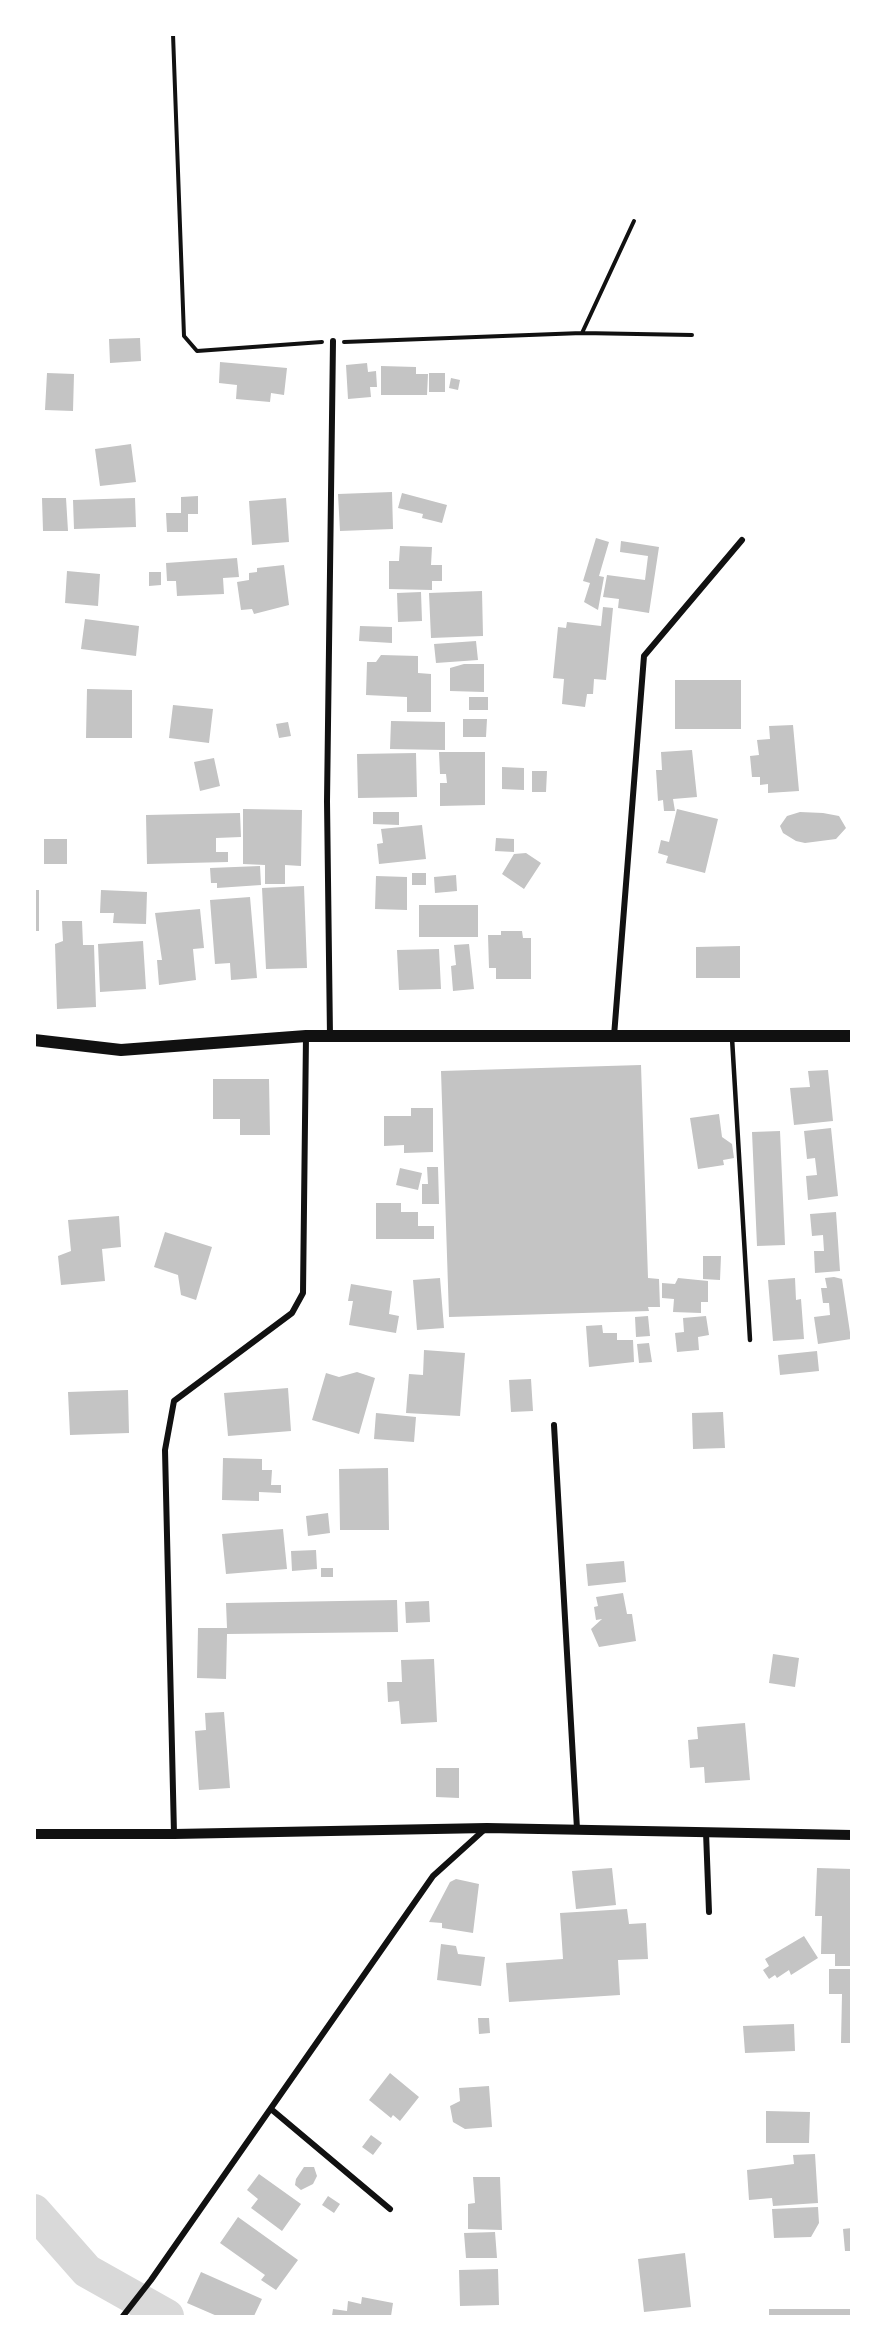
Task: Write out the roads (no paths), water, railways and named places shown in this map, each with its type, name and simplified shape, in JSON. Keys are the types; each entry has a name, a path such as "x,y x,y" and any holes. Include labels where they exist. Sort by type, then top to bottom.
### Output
{"main road":[{"path":"34,1040 121,1050 306,1036 852,1036"}],"street":[{"path":"330,1037 327,801 333,341"},
{"path":"614,1036 644,656 742,540"},
{"path":"174,1834 165,1450 174,1401 292,1313 303,1293 306,1036"},
{"path":"554,1425 577,1829"},
{"path":"123,2316 152,2280 433,1876 487,1828"},
{"path":"34,1834 174,1834 487,1828 852,1834"},
{"path":"706,1831 709,1912"},
{"path":"271,2109 390,2209"}],"lane":[{"path":"731,1036 750,1340"}],"waterway":[{"path":"34,2211 87,2271 167,2316"}]}
